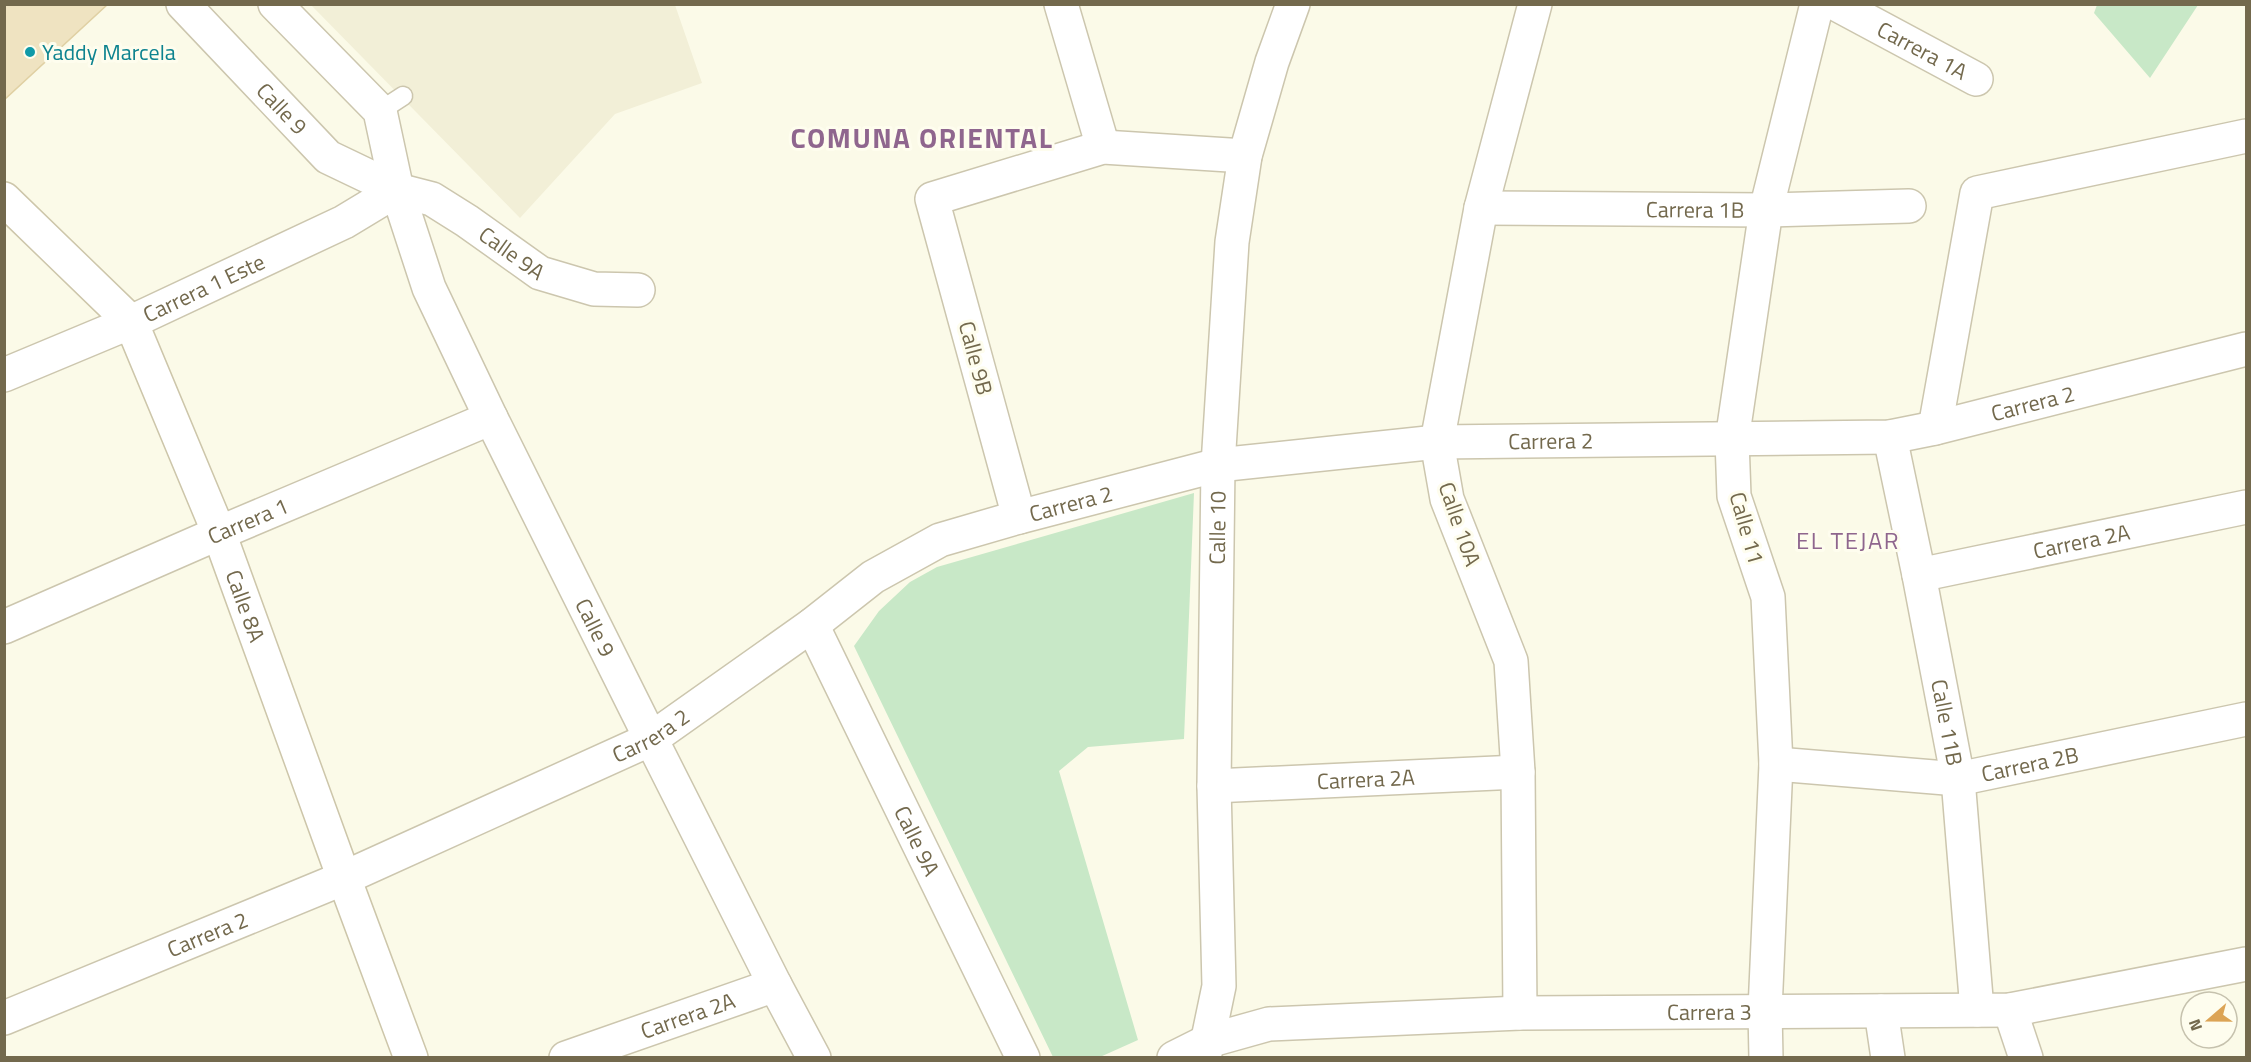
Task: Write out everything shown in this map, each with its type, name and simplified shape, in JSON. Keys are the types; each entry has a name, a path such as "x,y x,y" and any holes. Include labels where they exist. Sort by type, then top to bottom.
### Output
{"street":[{"name":"Calle 9","path":"183,4 328,157 397,190"},
{"name":"Calle 9","path":"275,4 391,104 397,190 429,288 651,739 814,1058"},
{"path":"1061,4 1103,147 1245,156"},
{"name":"Calle 10","path":"1206,1049 1219,986 1214,786 1218,465 1232,242 1245,156 1272,62 1293,4"},
{"name":"Calle 10A","path":"1520,1013 1518,772 1511,661 1447,499 1437,442 1481,208 1535,4"},
{"name":"Calle 11","path":"1766,1058 1765,1010 1776,764 1768,597 1734,496 1732,440 1766,210 1817,4"},
{"name":"Carrera 1A","path":"1836,4 1976,79"},
{"path":"1935,428 1977,193 2247,136"},
{"name":"Calle 9B","path":"1019,517 932,199 1103,147"},
{"name":"Calle 9A","path":"397,190 432,200 467,221 540,273 594,289 638,290"},
{"name":"Carrera 1 Este","path":"4,375 131,322 344,222 397,190"},
{"name":"Calle 8A","path":"4,199 131,322 219,533 411,1058"},
{"name":"Carrera 1B","path":"1481,208 1766,210 1909,206"},
{"name":"Carrera 2","path":"4,1018 344,878 651,739 812,625 873,577 940,540 1218,465 1437,442 1890,437 1935,428 2247,350"},
{"name":"Carrera 1","path":"4,627 491,418"},
{"name":"Calle 11B","path":"1890,437 1958,779 1977,1010"},
{"name":"Carrera 2A","path":"1919,575 2247,507"},
{"name":"Calle 9A","path":"812,625 1023,1058"},
{"name":"Carrera 2B","path":"1776,764 1958,779 2247,719"},
{"name":"Carrera 2A","path":"1214,786 1518,772"},
{"name":"Carrera 3","path":"1174,1058 1206,1049 1269,1024 1520,1013 2010,1010 2247,964"},
{"name":"Carrera 2A","path":"566,1058 775,985"},
{"path":"2010,1010 2026,1058"},
{"path":"1881,1011 1888,1058"}],"shaded area":[{"path":"311,5 675,5 702,83 615,114 520,218"}],"green space":[{"path":"2097,4 2198,5 2150,78 2094,13"},
{"path":"1194,493 1184,739 1088,747 1059,771 1138,1040 1100,1057 1053,1057 854,646 879,611 910,582 937,567"}],"building":[{"name":"Yaddy Marcela","path":"4,4 108,4 4,100"}],"place":[{"name":"Yaddy Marcela","path":"30,52"}],"district":[{"name":"COMUNA ORIENTAL","path":"922,138"},
{"name":"EL TEJAR","path":"1848,541"}]}
